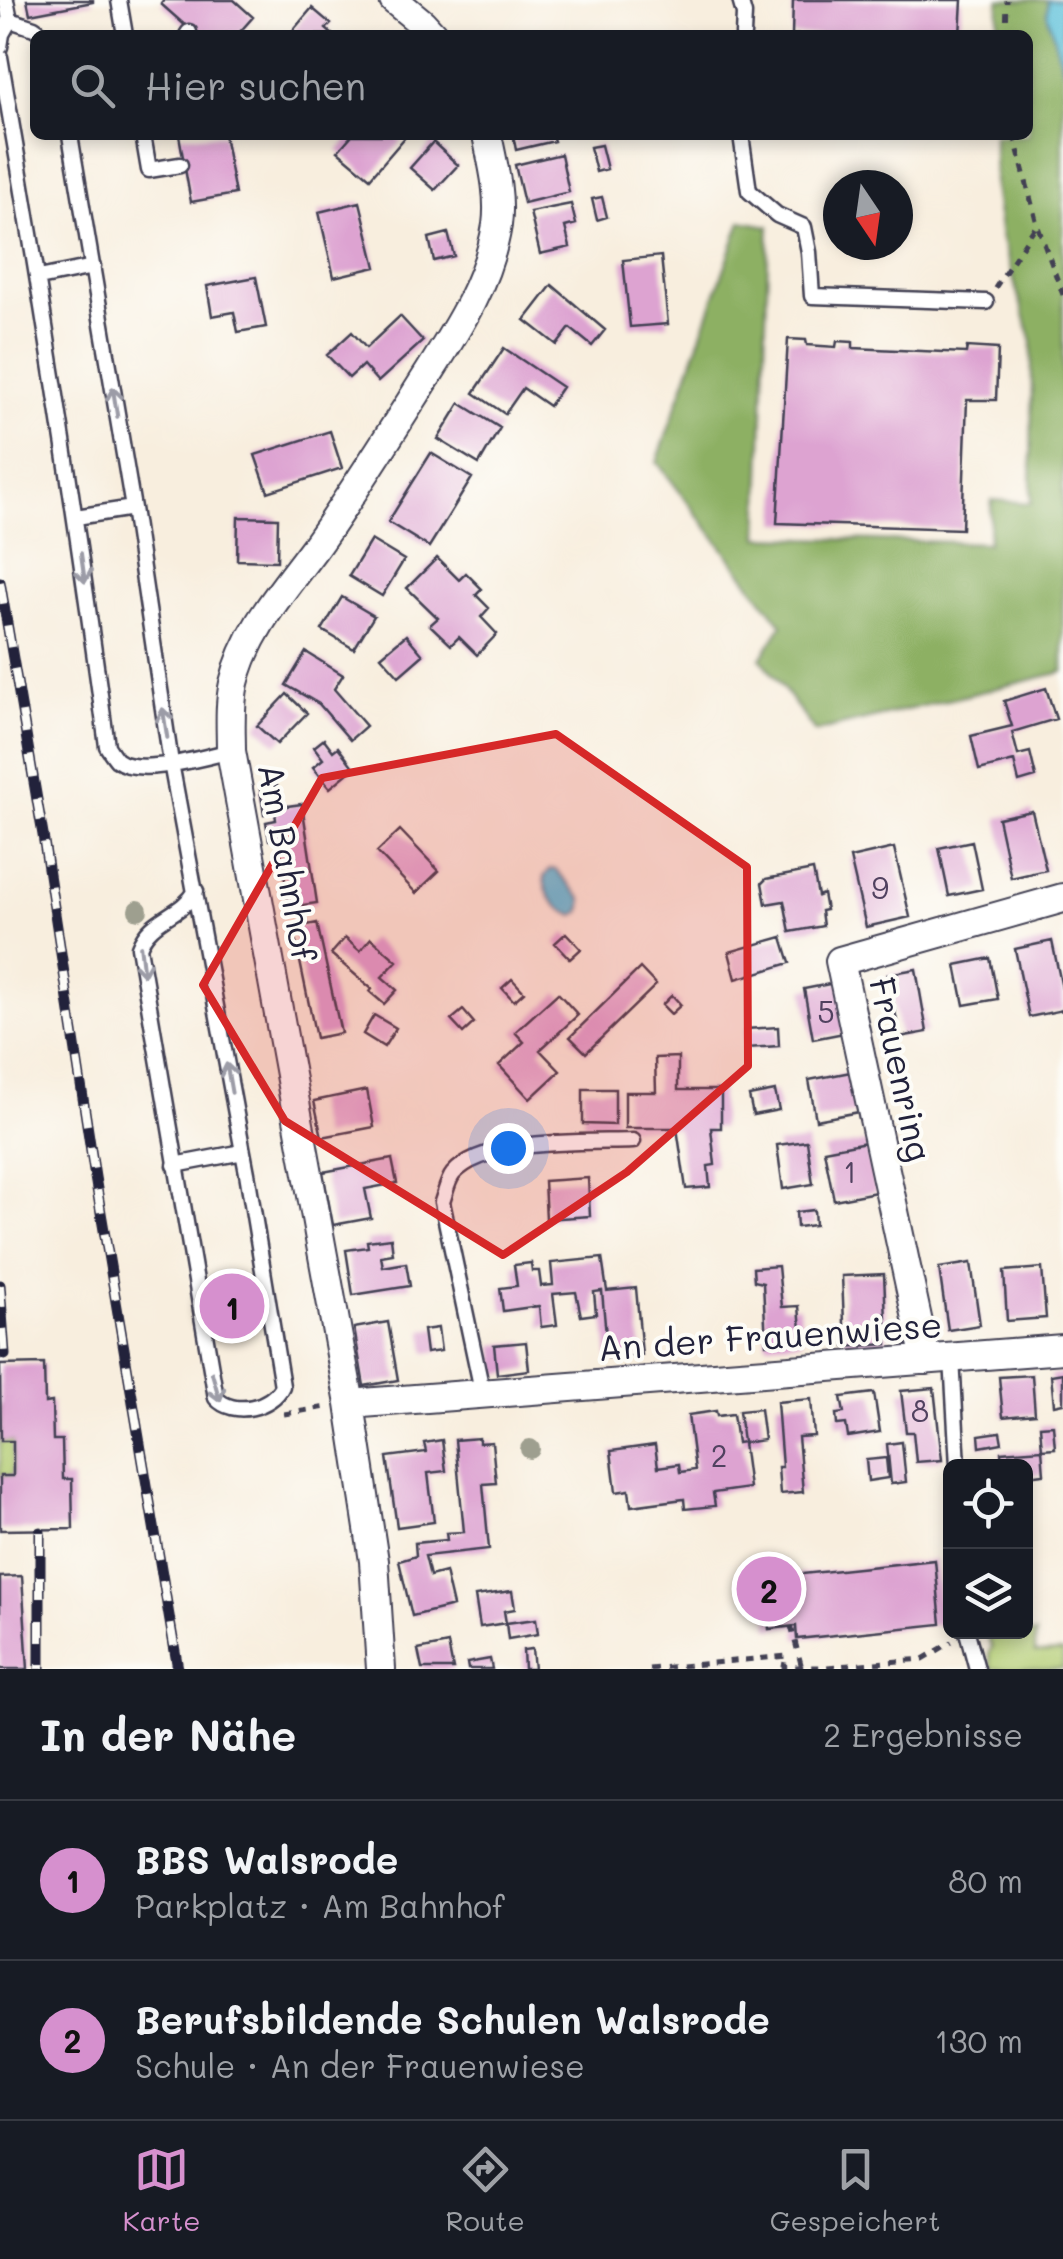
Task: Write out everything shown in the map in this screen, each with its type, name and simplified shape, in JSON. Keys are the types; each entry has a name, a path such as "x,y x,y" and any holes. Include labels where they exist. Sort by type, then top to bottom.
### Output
{"street":[{"path":"394,0 429,30"},
{"name":"Am Bahnhof","path":"381,1669 374,1562 350,1404 231,752 233,685 256,628 352,496 468,309 490,256 497,222 497,191 488,140"},
{"name":"Frauenring","path":"939,1359 840,961 1063,898"},
{"name":"An der Frauenwiese","path":"350,1404 1063,1349"}],"lane":[{"path":"0,46 10,20 6,0"},
{"path":"119,0 124,30"},
{"path":"740,0 743,30"},
{"path":"10,20 37,30"},
{"path":"0,57 39,278 107,746 116,759 135,768 231,752"},
{"path":"71,140 172,764 196,891 243,1152 282,1386 269,1403 233,1409 216,1398 138,947 143,934 188,904 196,891"},
{"path":"144,140 150,170 180,165"},
{"path":"742,140 748,191 778,215 804,227 812,296 986,302"},
{"path":"39,278 93,267"},
{"path":"76,517 133,508"},
{"path":"483,1395 442,1202 453,1174 478,1156 505,1147 633,1141"},
{"path":"174,1165 243,1152"},
{"path":"939,1359 957,1459"},
{"path":"969,1639 977,1669"}],"path":[{"path":"1006,30 1007,0"},
{"path":"1015,140 1037,224 1063,295"},
{"path":"986,302 1037,224"},
{"path":"284,1414 350,1404"},
{"path":"791,1626 802,1668"},
{"path":"649,1669 786,1656 784,1668 826,1668 923,1658 955,1639"}],"highlighted area":[{"path":"556,734 747,867 748,1066 627,1172 503,1255 285,1121 203,985 322,778"}],"green space":[{"path":"999,0 1048,0 1047,13 1063,70 1063,672 815,732 761,658 782,625 657,462 741,221 769,226 759,537 988,543 992,500 1031,503 1032,342 1001,237 994,186 994,140 1033,140 1033,30 998,30"},
{"path":"0,1404 1,1441 13,1441 13,1476 0,1476"},
{"path":"1033,1634 1035,1653 1063,1652 1063,1669 991,1669 988,1639 1033,1639"}],"water":[{"path":"1048,0 1063,0 1063,70 1047,13"},
{"path":"550,869 556,870 582,899 577,915 562,910 549,896 544,877"}],"building":[{"path":"27,0 93,0 93,2 30,14"},
{"path":"164,0 234,0 253,17 241,30 190,30 161,4"},
{"path":"793,0 962,0 960,30 792,30"},
{"path":"312,8 331,24 327,30 293,30"},
{"path":"180,140 225,140 235,194 191,202"},
{"path":"348,140 403,140 370,178 338,151"},
{"path":"514,140 554,141 516,150"},
{"path":"433,142 458,165 435,190 410,168"},
{"path":"601,145 607,169 596,172 590,147"},
{"path":"561,154 569,192 524,203 515,165"},
{"path":"602,197 607,217 597,220 592,199"},
{"path":"360,202 376,267 334,277 319,212"},
{"path":"571,204 576,224 565,227 570,247 540,254 530,212"},
{"path":"448,233 454,256 434,261 429,238"},
{"path":"661,256 668,324 630,327 623,260"},
{"path":"256,277 266,327 238,332 234,312 212,316 207,286"},
{"path":"552,285 605,330 592,346 570,328 557,345 525,320"},
{"path":"400,316 423,341 378,382 363,365 349,378 327,355 352,332 366,348"},
{"path":"788,339 836,347 837,341 853,342 853,348 966,353 967,347 998,349 996,400 967,400 962,529 777,523"},
{"path":"504,348 562,387 549,406 523,388 505,414 474,393"},
{"path":"460,403 500,428 479,464 438,439"},
{"path":"330,431 342,468 268,492 255,455"},
{"path":"431,453 472,478 429,547 388,522"},
{"path":"238,517 278,518 277,561 237,560"},
{"path":"371,540 404,560 382,596 349,576"},
{"path":"437,558 459,580 466,573 482,589 476,595 489,608 481,617 497,634 477,655 459,637 451,645 430,625 438,618 407,588"},
{"path":"342,597 374,616 354,649 322,630"},
{"path":"406,635 423,655 399,676 381,656"},
{"path":"306,652 343,675 334,689 366,726 350,740 319,704 286,685"},
{"path":"1046,688 1056,719 1012,732 1018,755 1030,752 1036,777 1019,782 1014,761 979,770 971,736 1012,726 1004,701"},
{"path":"287,694 307,713 277,744 257,726"},
{"path":"324,739 333,751 338,747 354,768 330,788 313,767 323,759 314,747"},
{"path":"277,786 280,807 302,804 317,903 289,907 279,839 269,840 266,822 276,820 275,812 264,814 260,789"},
{"path":"1032,811 1046,870 1011,878 998,818"},
{"path":"400,830 439,871 416,893 377,852"},
{"path":"972,841 982,889 949,896 939,848"},
{"path":"894,848 910,917 866,927 850,858"},
{"path":"813,870 818,896 823,894 826,910 821,911 823,926 790,932 784,901 766,904 762,883"},
{"path":"317,923 341,1033 316,1038 293,928"},
{"path":"566,933 581,949 570,959 555,943"},
{"path":"782,937 790,963 736,979 729,952"},
{"path":"345,938 360,951 371,938 397,961 382,977 397,990 384,1004 331,954"},
{"path":"1052,941 1063,1010 1029,1017 1015,949"},
{"path":"990,958 998,999 964,1005 956,965"},
{"path":"640,968 656,985 586,1053 570,1037"},
{"path":"916,969 927,1032 900,1037 888,974"},
{"path":"512,979 524,992 514,1001 502,988"},
{"path":"840,982 849,1032 813,1039 804,989"},
{"path":"558,993 578,1015 540,1050 560,1071 530,1099 499,1065 524,1042 515,1032"},
{"path":"672,995 681,1005 671,1014 662,1005"},
{"path":"463,1010 474,1023 463,1033 451,1020"},
{"path":"374,1015 396,1028 384,1047 363,1034"},
{"path":"778,1027 779,1046 746,1048 745,1029"},
{"path":"678,1057 678,1090 721,1090 721,1128 711,1128 715,1165 708,1166 710,1187 686,1189 677,1128 625,1128 625,1092 656,1092 655,1058"},
{"path":"856,1071 864,1111 816,1120 809,1080"},
{"path":"583,1089 615,1089 615,1125 583,1124"},
{"path":"367,1090 374,1127 322,1137 314,1101"},
{"path":"775,1091 779,1110 753,1115 749,1096"},
{"path":"807,1141 813,1184 783,1189 777,1145"},
{"path":"866,1142 876,1192 834,1200 824,1150"},
{"path":"392,1159 397,1183 365,1189 371,1218 333,1225 323,1172"},
{"path":"588,1178 590,1216 546,1219 544,1181"},
{"path":"814,1210 815,1225 797,1227 796,1212"},
{"path":"391,1238 393,1254 381,1256 383,1267 406,1263 410,1286 353,1295 346,1250 368,1247 367,1241"},
{"path":"602,1258 607,1291 636,1288 642,1355 608,1358 602,1291 594,1292 596,1314 581,1316 576,1292 553,1294 557,1325 541,1327 539,1306 503,1311 500,1288 517,1286 514,1265 531,1263 532,1271 539,1271 541,1286 553,1285 551,1263"},
{"path":"971,1263 980,1325 948,1330 939,1268"},
{"path":"778,1266 782,1307 799,1306 802,1341 766,1344 763,1283 754,1281 753,1268"},
{"path":"1042,1268 1046,1318 1007,1321 1004,1271"},
{"path":"884,1274 887,1344 845,1347 842,1276"},
{"path":"388,1322 398,1380 364,1386 354,1328"},
{"path":"438,1328 441,1351 426,1353 423,1330"},
{"path":"526,1342 529,1370 497,1374 494,1345"},
{"path":"44,1364 45,1403 52,1402 53,1440 62,1440 63,1479 72,1479 73,1529 0,1530 0,1476 13,1476 13,1441 1,1441 0,1365"},
{"path":"1063,1373 1063,1403 1054,1405 1051,1375"},
{"path":"1032,1375 1035,1414 1003,1417 999,1377"},
{"path":"934,1388 942,1460 916,1462 913,1432 906,1432 901,1391"},
{"path":"874,1393 880,1432 848,1437 846,1424 837,1425 836,1414 844,1413 841,1397"},
{"path":"811,1399 814,1436 798,1437 803,1492 780,1494 777,1402"},
{"path":"760,1409 764,1440 743,1443 749,1488 713,1493 715,1506 685,1509 684,1499 631,1506 629,1490 616,1492 611,1451 655,1445 658,1467 679,1464 680,1472 695,1470 688,1415 716,1411 717,1416 733,1414 737,1443 743,1442 739,1411"},
{"path":"1053,1425 1055,1448 1042,1449 1040,1426"},
{"path":"1000,1432 1002,1443 980,1447 979,1435"},
{"path":"479,1438 479,1443 492,1442 496,1483 483,1484 489,1549 425,1556 430,1576 445,1572 453,1606 412,1616 399,1561 416,1556 415,1543 447,1540 446,1533 464,1532 455,1440"},
{"path":"442,1440 446,1471 428,1473 434,1522 397,1527 387,1457 426,1452 424,1443"},
{"path":"902,1442 906,1482 891,1484 887,1444"},
{"path":"1042,1449 1044,1474 1033,1475 1033,1459 1002,1459 1001,1452"},
{"path":"886,1458 888,1478 868,1481 866,1460"},
{"path":"935,1560 941,1624 797,1639 796,1626 769,1629 764,1578"},
{"path":"22,1576 28,1669 0,1669 0,1577"},
{"path":"512,1591 515,1609 504,1611 506,1623 480,1627 475,1596"},
{"path":"536,1619 538,1634 508,1639 506,1623"},
{"path":"448,1644 453,1669 422,1669 418,1650"},
{"path":"532,1649 534,1669 524,1669 523,1650"},
{"path":"490,1659 492,1669 468,1669 467,1663"}],"railway":[{"path":"0,582 178,1669"},
{"path":"0,1285 5,1355"},
{"path":"40,1532 40,1669"}],"place":[{"name":"BBS Walsrode","path":"232,1306"},
{"name":"Berufsbildende Schulen Walsrode","path":"769,1589"}]}
